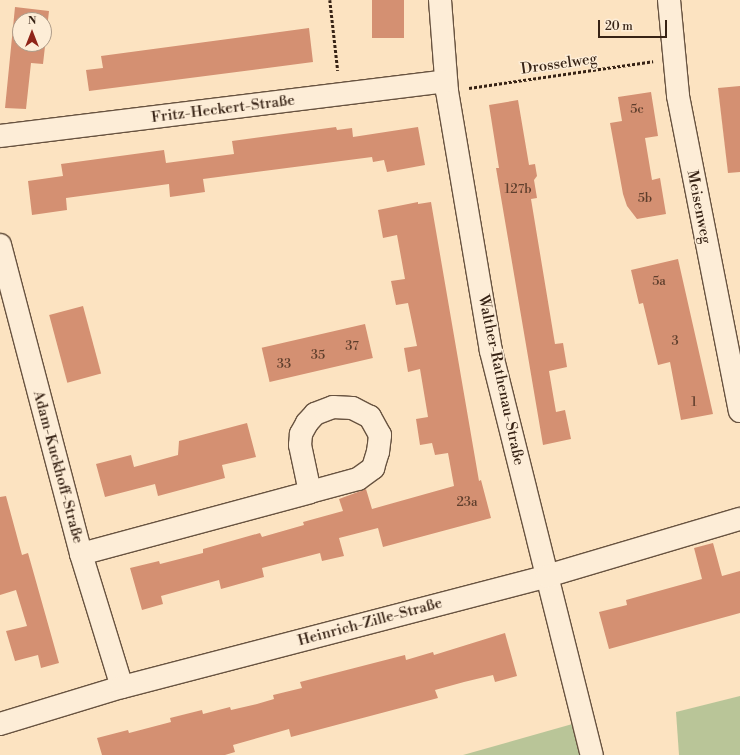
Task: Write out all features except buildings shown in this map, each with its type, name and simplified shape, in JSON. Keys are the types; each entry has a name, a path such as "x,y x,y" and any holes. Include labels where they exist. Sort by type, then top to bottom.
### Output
{"street":[{"name":"Walther-Rathenau-Straße","path":"440,0 447,86 491,351 592,755"},
{"name":"Meisenweg","path":"669,0 678,96 698,209 740,411"},
{"name":"Fritz-Heckert-Straße","path":"0,136 340,94 447,86"},
{"name":"Adam-Kuckhoff-Straße","path":"0,245 81,554 122,687"},
{"path":"81,554 310,492"},
{"name":"Heinrich-Zille-Straße","path":"0,724 122,687 547,576 740,519"}],"path":[{"path":"330,0 340,94"},
{"name":"Drosselweg","path":"447,86 674,58"}],"green space":[{"path":"740,696 740,755 679,755 676,712"},
{"path":"583,721 592,755 463,755"}]}
